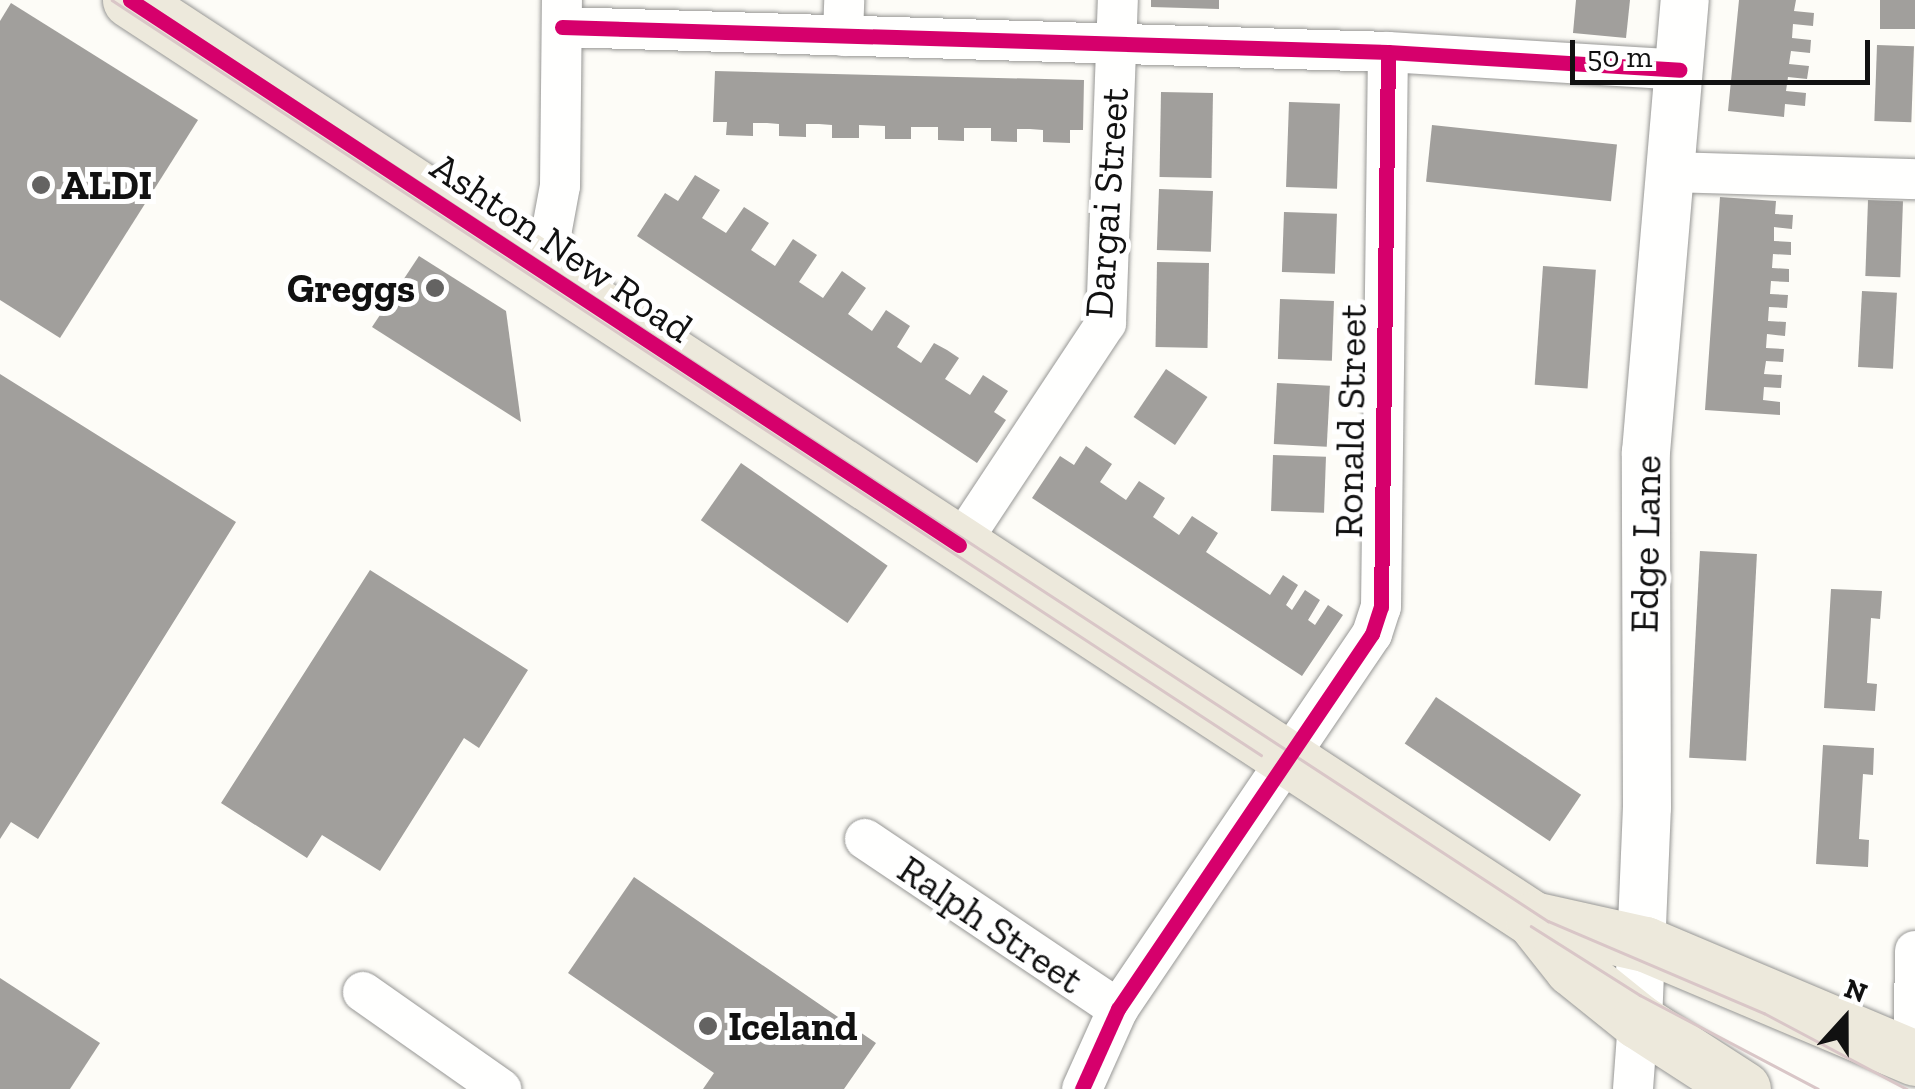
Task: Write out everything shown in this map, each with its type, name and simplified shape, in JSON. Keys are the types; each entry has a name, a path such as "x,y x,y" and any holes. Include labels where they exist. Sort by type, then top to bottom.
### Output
{"main road":[{"name":"Ashton New Road","path":"130,0 1287,763 1533,919"},
{"path":"1533,919 1644,944 1907,1035"},
{"path":"1533,919 1572,968 1638,1021 1744,1089"}],"street":[{"name":"Dargai Street","path":"959,545 1106,323 1118,0"},
{"name":"Edge Lane","path":"1633,1089 1644,944 1646,452 1685,0"},
{"path":"534,266 552,229 560,186 562,14 843,18 1117,44 1388,52 1679,70"},
{"name":"Ronald Street","path":"1091,1086 1118,1008 1372,634 1381,607 1388,52"},
{"path":"1672,172 1915,180"},
{"name":"Ralph Street","path":"865,839 1118,1008"},
{"path":"1907,1035 1915,951"},
{"path":"363,992 501,1089"}],"building":[{"path":"1151,0 1219,0 1219,9 1151,7"},
{"path":"1576,0 1630,0 1626,38 1573,33"},
{"path":"1739,0 1796,0 1794,11 1814,13 1813,26 1793,24 1792,38 1811,40 1810,53 1791,51 1789,64 1809,66 1807,79 1788,77 1786,91 1806,93 1805,106 1785,104 1784,117 1728,111"},
{"path":"1880,0 1915,0 1915,29 1880,29"},
{"path":"11,3 198,120 60,338 0,300 0,21"},
{"path":"1877,45 1914,46 1911,122 1874,121"},
{"path":"715,71 1084,80 1083,130 1070,130 1070,143 1043,142 1043,130 1030,129 1017,129 1017,142 991,141 991,128 964,128 964,141 938,140 938,127 911,127 911,139 885,139 885,126 859,125 859,138 832,138 832,125 819,124 806,124 806,137 779,136 779,124 767,123 753,123 753,136 726,135 727,122 713,122"},
{"path":"1161,92 1213,93 1212,178 1160,177"},
{"path":"1289,102 1340,104 1337,189 1286,187"},
{"path":"1432,125 1617,144 1611,201 1426,182"},
{"path":"695,175 720,190 702,218 726,233 744,207 769,223 751,250 775,266 793,239 817,255 799,282 823,298 842,271 866,288 848,314 872,331 886,310 910,326 897,347 921,363 934,343 947,350 959,358 945,379 970,395 983,375 1008,391 994,412 1006,420 977,463 637,236 665,193 678,201"},
{"path":"1159,189 1213,191 1211,252 1157,250"},
{"path":"1720,197 1776,201 1775,214 1793,215 1792,229 1774,227 1774,241 1791,242 1791,255 1773,254 1772,268 1789,269 1789,282 1771,281 1770,294 1788,295 1787,308 1769,307 1768,321 1786,322 1785,336 1767,334 1766,348 1784,349 1783,362 1766,361 1764,374 1782,375 1781,388 1764,387 1763,400 1780,402 1780,415 1705,410"},
{"path":"1868,200 1903,201 1900,277 1865,276"},
{"path":"1284,212 1337,214 1335,274 1282,272"},
{"path":"419,256 506,311 521,422 372,327"},
{"path":"1157,262 1209,263 1208,348 1156,347"},
{"path":"1543,266 1596,270 1588,388 1535,385"},
{"path":"1862,291 1897,293 1893,369 1858,367"},
{"path":"1280,299 1334,301 1332,361 1278,359"},
{"path":"1166,369 1207,397 1175,445 1134,417"},
{"path":"0,374 236,522 38,839 11,822 0,839"},
{"path":"1277,383 1330,386 1327,447 1274,444"},
{"path":"1086,446 1112,464 1100,482 1126,500 1139,481 1165,498 1153,517 1179,535 1192,516 1218,533 1206,552 1270,595 1283,575 1298,585 1286,605 1292,610 1305,590 1320,600 1308,620 1315,625 1328,605 1343,615 1302,676 1032,498 1060,456 1074,465"},
{"path":"1273,455 1326,457 1324,513 1271,511"},
{"path":"741,463 888,566 847,623 701,520"},
{"path":"1700,551 1757,554 1746,761 1689,758"},
{"path":"370,570 528,670 479,748 464,738 380,871 322,835 307,858 221,803"},
{"path":"1831,589 1882,591 1880,619 1871,618 1867,683 1877,684 1875,711 1824,708"},
{"path":"1436,697 1581,795 1550,841 1405,743"},
{"path":"1823,745 1874,748 1873,775 1863,774 1859,839 1869,840 1868,867 1816,864"},
{"path":"634,877 876,1043 844,1089 703,1089 714,1073 568,973"},
{"path":"0,978 100,1043 70,1089 0,1089"}],"tram line":[{"path":"112,0 1261,755"},
{"path":"141,0 1548,921 1764,1013 1907,1089"},
{"path":"1531,926 1640,995 1818,1089"}],"cycle path":[{"path":"130,0 959,545"},
{"path":"562,27 1388,52 1679,70"},
{"path":"1082,1089 1118,1009 1372,634 1381,607 1388,52"}],"place":[{"name":"ALDI","path":"41,185"},
{"name":"Greggs","path":"435,288"},
{"name":"Iceland","path":"708,1026"}]}
